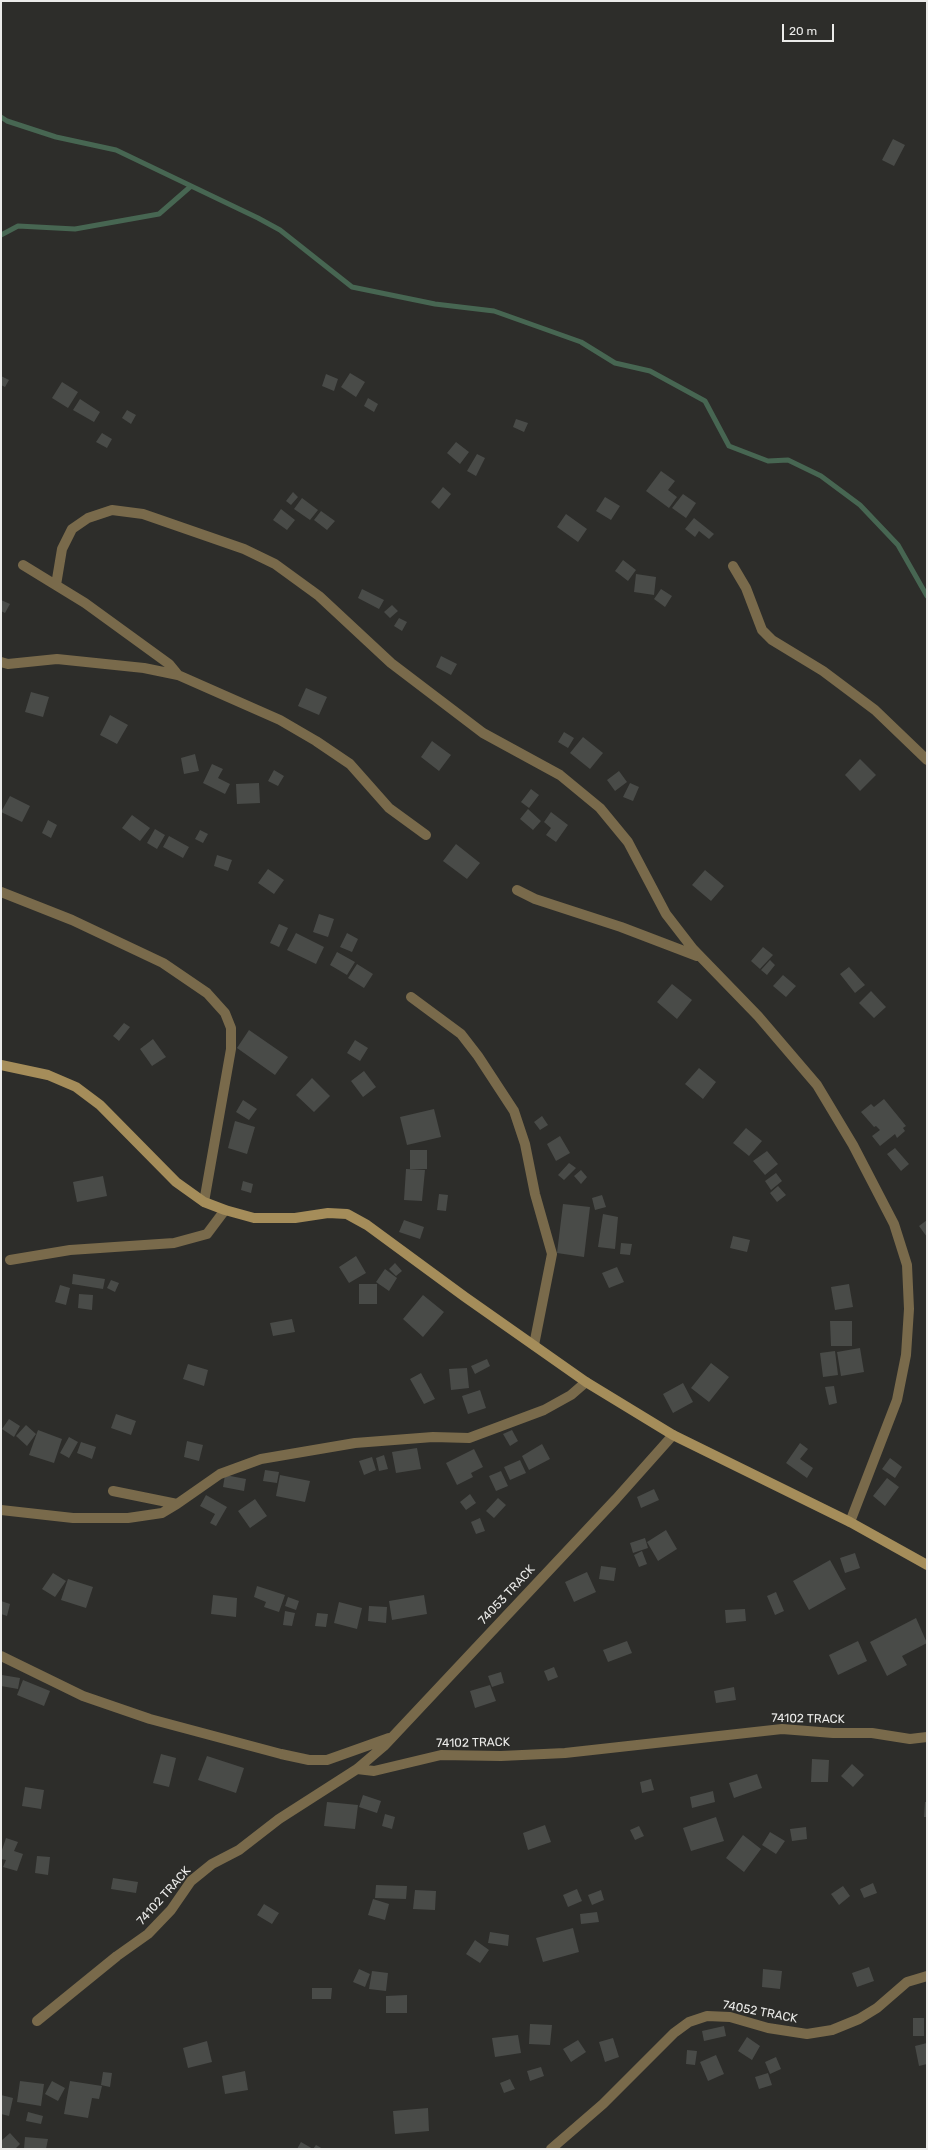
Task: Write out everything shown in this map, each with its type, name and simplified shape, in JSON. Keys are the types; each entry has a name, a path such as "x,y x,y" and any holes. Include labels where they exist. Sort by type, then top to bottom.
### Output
{"street":[{"path":"56,586 62,549 72,529 88,518 112,510 143,514 244,549 275,564 319,596 391,663 483,733 560,775 600,808 628,842 666,914 701,958 758,1016 817,1086 853,1144 894,1224 907,1265 909,1309 905,1363 896,1400 850,1522"},
{"path":"23,565 85,603 132,636 169,664 178,675"},
{"path":"733,566 746,588 762,630 772,640 823,671 876,710 927,760"},
{"path":"1,662 8,664 57,659 144,668 178,675 273,717 316,741 350,764 389,808 426,836"},
{"path":"517,890 535,899 621,927 701,958"},
{"path":"1,892 72,920 163,964 207,993 225,1013 231,1028 231,1050 204,1202"},
{"path":"411,997 461,1034 478,1056 514,1111 525,1144 536,1194 552,1254 534,1345"},
{"path":"1,1065 48,1075 76,1087 100,1105 176,1182 204,1202 224,1210 254,1218 295,1218 328,1213 347,1214 367,1225 586,1382 673,1435 850,1522 927,1565"},
{"path":"10,1260 70,1250 174,1243 207,1234 224,1210"},
{"path":"1,1510 73,1518 128,1518 162,1513 220,1474 261,1459 355,1443 433,1437 469,1438 544,1410 571,1394 586,1382"},
{"name":"74053 TRACK","path":"357,1769 391,1738 611,1504 673,1435"},
{"path":"113,1491 177,1504"},
{"path":"1,1656 83,1696 150,1719 309,1760 333,1759 391,1738"},
{"name":"74102 TRACK","path":"37,2021 117,1956 148,1934 171,1910 192,1882 212,1864 239,1850 290,1811 357,1769 374,1771 441,1755 501,1756 565,1753 782,1729 833,1733 872,1733 910,1738 927,1737"},
{"name":"74052 TRACK","path":"551,2149 603,2104 674,2033 690,2022 708,2016 730,2017 768,2028 807,2034 832,2030 859,2019 878,2008 907,1982 927,1976"}],"building":[{"path":"893,139 905,145 894,166 882,160"},
{"path":"350,373 365,382 356,397 341,387"},
{"path":"326,374 338,379 334,391 322,386"},
{"path":"1,376 9,380 5,387 1,385"},
{"path":"62,382 78,392 68,408 52,398"},
{"path":"368,398 378,404 374,412 364,406"},
{"path":"80,399 100,412 94,422 73,410"},
{"path":"127,410 136,415 131,424 122,418"},
{"path":"516,419 528,423 524,432 513,427"},
{"path":"102,433 112,439 107,448 96,442"},
{"path":"456,442 469,452 460,464 447,453"},
{"path":"477,454 485,458 476,476 467,471"},
{"path":"661,471 675,481 668,490 677,497 669,508 646,491"},
{"path":"443,487 451,494 439,509 431,502"},
{"path":"293,492 298,497 291,505 286,501"},
{"path":"683,494 696,503 686,518 672,508"},
{"path":"605,497 620,506 611,520 596,511"},
{"path":"302,498 318,510 310,520 294,509"},
{"path":"281,509 295,520 287,530 273,520"},
{"path":"321,511 335,521 327,530 314,520"},
{"path":"566,514 587,529 578,542 557,527"},
{"path":"694,518 714,534 709,539 699,531 695,537 685,529"},
{"path":"623,560 636,570 628,581 615,571"},
{"path":"636,574 656,577 654,595 634,592"},
{"path":"362,589 384,600 379,609 358,598"},
{"path":"661,589 672,596 665,607 654,599"},
{"path":"1,600 10,604 5,613 1,611"},
{"path":"392,605 398,611 390,618 384,612"},
{"path":"399,618 407,622 402,631 394,626"},
{"path":"441,656 457,664 451,675 436,667"},
{"path":"306,688 327,697 319,715 298,706"},
{"path":"31,692 49,697 43,717 25,712"},
{"path":"110,715 128,725 117,744 100,735"},
{"path":"564,732 574,738 568,748 558,742"},
{"path":"583,737 603,753 590,769 570,753"},
{"path":"432,741 451,755 439,771 421,757"},
{"path":"195,754 199,771 184,774 181,758"},
{"path":"860,759 876,775 860,791 845,775"},
{"path":"212,764 223,769 218,778 230,784 225,794 203,783"},
{"path":"274,770 284,776 278,786 268,781"},
{"path":"619,771 627,782 615,791 607,780"},
{"path":"259,783 260,803 237,804 236,784"},
{"path":"630,783 639,787 633,801 623,797"},
{"path":"531,789 539,795 529,808 521,802"},
{"path":"10,796 30,806 22,822 1,812"},
{"path":"528,809 541,821 533,830 520,819"},
{"path":"551,812 568,825 556,842 546,835 551,828 544,822"},
{"path":"132,815 150,828 140,841 122,828"},
{"path":"48,820 57,825 51,838 42,833"},
{"path":"155,829 165,835 157,849 147,843"},
{"path":"200,830 208,834 203,843 195,839"},
{"path":"169,836 189,847 183,858 163,847"},
{"path":"456,844 480,863 467,879 443,861"},
{"path":"217,855 232,860 228,871 214,866"},
{"path":"268,869 284,880 274,894 258,883"},
{"path":"705,870 724,886 711,901 692,885"},
{"path":"319,914 334,919 328,937 313,932"},
{"path":"279,924 288,928 279,947 270,943"},
{"path":"296,933 324,947 316,964 287,950"},
{"path":"347,933 358,939 352,952 340,947"},
{"path":"763,947 773,955 760,969 751,961"},
{"path":"337,952 355,962 347,975 330,965"},
{"path":"770,960 775,965 767,975 761,970"},
{"path":"357,964 373,974 364,988 348,978"},
{"path":"849,967 865,985 855,993 840,974"},
{"path":"783,975 796,986 786,997 773,986"},
{"path":"672,984 692,1000 677,1019 657,1002"},
{"path":"871,991 886,1007 874,1018 859,1003"},
{"path":"124,1023 130,1027 119,1041 113,1036"},
{"path":"249,1030 288,1057 275,1075 237,1048"},
{"path":"153,1039 166,1057 152,1066 140,1049"},
{"path":"355,1040 368,1048 360,1061 347,1053"},
{"path":"699,1068 716,1082 703,1099 685,1084"},
{"path":"364,1071 376,1087 363,1097 351,1081"},
{"path":"312,1078 330,1096 314,1112 296,1095"},
{"path":"884,1099 906,1126 903,1128 905,1131 897,1138 895,1134 880,1146 872,1136 880,1130 876,1126 874,1127 861,1112 871,1104 874,1107"},
{"path":"243,1100 257,1109 249,1120 236,1112"},
{"path":"434,1109 441,1137 407,1145 400,1117"},
{"path":"542,1116 548,1125 540,1130 534,1122"},
{"path":"235,1121 255,1127 247,1154 228,1148"},
{"path":"746,1128 762,1141 749,1156 733,1143"},
{"path":"560,1136 570,1153 556,1161 547,1144"},
{"path":"895,1148 909,1164 901,1171 887,1154"},
{"path":"410,1150 427,1150 427,1169 410,1169"},
{"path":"767,1151 778,1164 765,1175 753,1161"},
{"path":"569,1163 576,1168 564,1180 558,1175"},
{"path":"406,1169 425,1170 422,1201 404,1200"},
{"path":"581,1170 587,1177 581,1184 574,1176"},
{"path":"776,1173 782,1181 771,1190 765,1181"},
{"path":"103,1176 107,1196 77,1202 73,1182"},
{"path":"243,1181 253,1184 251,1193 241,1190"},
{"path":"778,1186 786,1195 777,1202 770,1193"},
{"path":"439,1194 448,1195 446,1211 437,1210"},
{"path":"602,1195 606,1207 595,1210 592,1198"},
{"path":"563,1204 590,1207 584,1257 557,1253"},
{"path":"603,1214 618,1217 615,1249 598,1247"},
{"path":"404,1220 424,1227 420,1239 399,1232"},
{"path":"927,1220 927,1237 919,1226"},
{"path":"733,1236 750,1240 747,1252 730,1248"},
{"path":"621,1243 632,1244 630,1255 620,1254"},
{"path":"356,1256 366,1273 349,1283 339,1267"},
{"path":"395,1263 402,1271 396,1276 389,1269"},
{"path":"617,1267 624,1282 609,1288 602,1273"},
{"path":"385,1269 397,1278 389,1291 376,1282"},
{"path":"73,1274 105,1279 103,1289 72,1284"},
{"path":"111,1280 119,1283 115,1292 107,1288"},
{"path":"359,1284 377,1284 377,1304 359,1304"},
{"path":"849,1284 853,1307 835,1310 831,1287"},
{"path":"60,1285 70,1288 66,1305 55,1302"},
{"path":"79,1294 93,1295 92,1310 78,1308"},
{"path":"423,1295 444,1312 423,1337 403,1319"},
{"path":"292,1319 295,1332 273,1336 270,1323"},
{"path":"830,1321 852,1321 852,1346 831,1346"},
{"path":"860,1348 864,1372 841,1376 837,1352"},
{"path":"835,1351 838,1375 823,1377 820,1353"},
{"path":"487,1359 490,1366 475,1374 471,1366"},
{"path":"711,1363 729,1377 709,1402 691,1388"},
{"path":"188,1364 208,1370 204,1386 183,1379"},
{"path":"467,1368 469,1388 451,1390 449,1369"},
{"path":"421,1373 435,1399 424,1404 410,1379"},
{"path":"683,1383 693,1402 673,1413 663,1394"},
{"path":"834,1386 837,1403 829,1405 825,1387"},
{"path":"480,1390 486,1408 468,1414 462,1396"},
{"path":"116,1414 136,1421 131,1435 111,1428"},
{"path":"9,1419 20,1426 14,1437 2,1429"},
{"path":"26,1425 36,1434 27,1446 16,1436"},
{"path":"38,1430 62,1439 54,1463 29,1455"},
{"path":"512,1430 518,1441 510,1446 503,1434"},
{"path":"69,1437 78,1442 69,1458 60,1453"},
{"path":"187,1441 203,1445 199,1461 184,1457"},
{"path":"81,1442 96,1447 92,1459 77,1453"},
{"path":"800,1443 808,1449 800,1459 813,1468 807,1478 786,1463"},
{"path":"542,1444 550,1459 529,1470 522,1456"},
{"path":"417,1448 421,1469 396,1473 392,1452"},
{"path":"474,1449 483,1467 471,1473 473,1477 457,1485 446,1463"},
{"path":"384,1455 388,1469 379,1471 376,1458"},
{"path":"372,1457 376,1470 364,1475 359,1461"},
{"path":"890,1458 902,1467 895,1478 882,1469"},
{"path":"520,1460 526,1473 510,1480 504,1467"},
{"path":"265,1470 279,1472 277,1483 263,1481"},
{"path":"501,1471 508,1486 496,1491 489,1476"},
{"path":"225,1475 246,1479 244,1491 223,1487"},
{"path":"280,1475 310,1481 305,1502 276,1496"},
{"path":"887,1478 899,1487 885,1506 873,1496"},
{"path":"654,1489 659,1500 641,1508 637,1497"},
{"path":"470,1494 476,1503 466,1510 460,1502"},
{"path":"206,1495 227,1507 216,1526 210,1523 215,1514 200,1506"},
{"path":"498,1498 506,1505 494,1518 486,1511"},
{"path":"255,1499 267,1516 250,1528 238,1511"},
{"path":"480,1518 485,1531 476,1534 471,1522"},
{"path":"666,1530 677,1549 658,1561 647,1542"},
{"path":"645,1538 648,1548 633,1553 630,1543"},
{"path":"642,1551 647,1564 639,1567 634,1555"},
{"path":"855,1553 860,1568 845,1573 840,1558"},
{"path":"830,1560 846,1589 809,1610 793,1581"},
{"path":"601,1566 616,1568 614,1581 599,1579"},
{"path":"587,1572 596,1592 574,1602 565,1582"},
{"path":"53,1573 66,1581 55,1597 42,1589"},
{"path":"68,1579 93,1587 86,1608 61,1600"},
{"path":"257,1586 285,1595 279,1612 264,1607 266,1602 254,1597"},
{"path":"776,1592 784,1611 775,1615 767,1596"},
{"path":"213,1595 237,1598 236,1617 211,1614"},
{"path":"424,1595 427,1614 392,1620 389,1601"},
{"path":"288,1597 299,1601 296,1610 285,1606"},
{"path":"1,1601 10,1604 7,1616 1,1614"},
{"path":"339,1602 362,1608 357,1629 334,1623"},
{"path":"369,1606 387,1607 386,1623 368,1621"},
{"path":"745,1609 746,1621 726,1623 725,1610"},
{"path":"285,1611 295,1613 292,1626 283,1625"},
{"path":"317,1613 328,1614 326,1627 315,1626"},
{"path":"916,1618 927,1643 902,1656 907,1665 887,1676 870,1642"},
{"path":"627,1641 632,1653 608,1662 603,1650"},
{"path":"858,1641 867,1661 838,1675 829,1655"},
{"path":"554,1667 558,1677 548,1681 544,1671"},
{"path":"501,1672 504,1683 492,1687 488,1676"},
{"path":"2,1675 20,1678 18,1689 1,1686"},
{"path":"23,1680 50,1691 44,1706 17,1695"},
{"path":"490,1685 496,1701 475,1708 470,1691"},
{"path":"734,1687 736,1700 716,1703 714,1691"},
{"path":"161,1754 176,1758 169,1787 153,1783"},
{"path":"207,1756 244,1768 236,1793 198,1780"},
{"path":"812,1759 829,1760 828,1782 811,1782"},
{"path":"852,1764 864,1775 853,1787 841,1776"},
{"path":"757,1774 762,1788 734,1798 729,1783"},
{"path":"651,1779 654,1790 642,1793 640,1782"},
{"path":"25,1787 44,1790 41,1809 22,1806"},
{"path":"713,1791 715,1802 692,1808 690,1797"},
{"path":"363,1795 381,1801 377,1813 359,1807"},
{"path":"327,1802 358,1805 355,1829 324,1826"},
{"path":"925,1802 927,1802 927,1817 924,1817"},
{"path":"385,1814 395,1817 392,1829 382,1826"},
{"path":"716,1817 724,1841 691,1851 683,1828"},
{"path":"545,1825 551,1842 528,1850 523,1833"},
{"path":"639,1826 644,1836 635,1840 630,1830"},
{"path":"806,1827 807,1839 792,1841 790,1829"},
{"path":"770,1832 785,1841 776,1854 762,1845"},
{"path":"743,1835 761,1849 744,1872 726,1858"},
{"path":"6,1838 18,1842 14,1851 23,1854 17,1871 3,1867 6,1860 1,1859 1,1853"},
{"path":"37,1856 50,1857 48,1875 35,1873"},
{"path":"113,1878 138,1882 136,1893 111,1889"},
{"path":"873,1883 877,1893 864,1898 860,1889"},
{"path":"376,1885 407,1886 406,1899 375,1898"},
{"path":"843,1886 850,1896 839,1905 831,1894"},
{"path":"577,1889 582,1901 568,1907 563,1895"},
{"path":"415,1890 436,1891 435,1910 413,1909"},
{"path":"601,1890 604,1900 592,1905 588,1895"},
{"path":"373,1899 389,1904 385,1920 368,1915"},
{"path":"264,1904 279,1913 272,1924 257,1915"},
{"path":"597,1912 599,1922 581,1924 580,1914"},
{"path":"573,1928 579,1952 543,1962 536,1938"},
{"path":"490,1932 509,1935 508,1946 488,1943"},
{"path":"475,1940 489,1950 480,1963 466,1954"},
{"path":"869,1967 874,1981 857,1987 852,1973"},
{"path":"359,1969 370,1974 365,1987 353,1982"},
{"path":"763,1969 782,1971 780,1989 762,1987"},
{"path":"372,1971 388,1973 386,1991 369,1989"},
{"path":"312,1988 332,1988 331,1999 312,1999"},
{"path":"407,1995 407,2013 386,2013 386,1996"},
{"path":"913,2018 924,2018 924,2036 913,2036"},
{"path":"530,2024 552,2025 550,2045 529,2044"},
{"path":"724,2026 726,2036 704,2041 702,2031"},
{"path":"518,2035 521,2053 495,2057 492,2038"},
{"path":"747,2037 760,2046 752,2060 738,2051"},
{"path":"613,2038 619,2057 605,2062 599,2042"},
{"path":"578,2040 586,2052 571,2062 563,2049"},
{"path":"207,2041 212,2062 188,2068 183,2048"},
{"path":"927,2043 927,2064 919,2066 915,2046"},
{"path":"687,2050 697,2051 695,2065 686,2064"},
{"path":"716,2055 724,2074 708,2081 700,2062"},
{"path":"776,2057 781,2069 770,2074 765,2062"},
{"path":"541,2067 544,2076 530,2081 527,2071"},
{"path":"245,2071 248,2090 225,2094 222,2076"},
{"path":"103,2072 112,2073 110,2087 101,2085"},
{"path":"768,2073 772,2085 759,2089 755,2077"},
{"path":"510,2079 515,2089 504,2093 500,2083"},
{"path":"20,2081 44,2084 41,2106 17,2102"},
{"path":"52,2081 65,2088 58,2101 45,2094"},
{"path":"70,2081 102,2086 99,2099 92,2098 88,2118 64,2114"},
{"path":"1,2095 13,2098 9,2116 1,2114"},
{"path":"428,2108 429,2131 395,2134 393,2111"},
{"path":"28,2112 43,2116 41,2124 26,2121"},
{"path":"10,2133 20,2144 15,2149 2,2149 1,2141"},
{"path":"25,2137 48,2139 46,2149 24,2149"},
{"path":"301,2142 313,2149 297,2149"},
{"path":"316,2145 323,2149 313,2149"}],"waterway":[{"path":"1,117 7,121 56,137 116,150 258,218 280,230 352,287 435,304 494,311 581,342 615,363 650,371 705,401 729,446 768,461 788,460 821,476 860,505 898,545 927,596"},
{"path":"1,235 18,226 75,229 159,214 190,187"}]}
